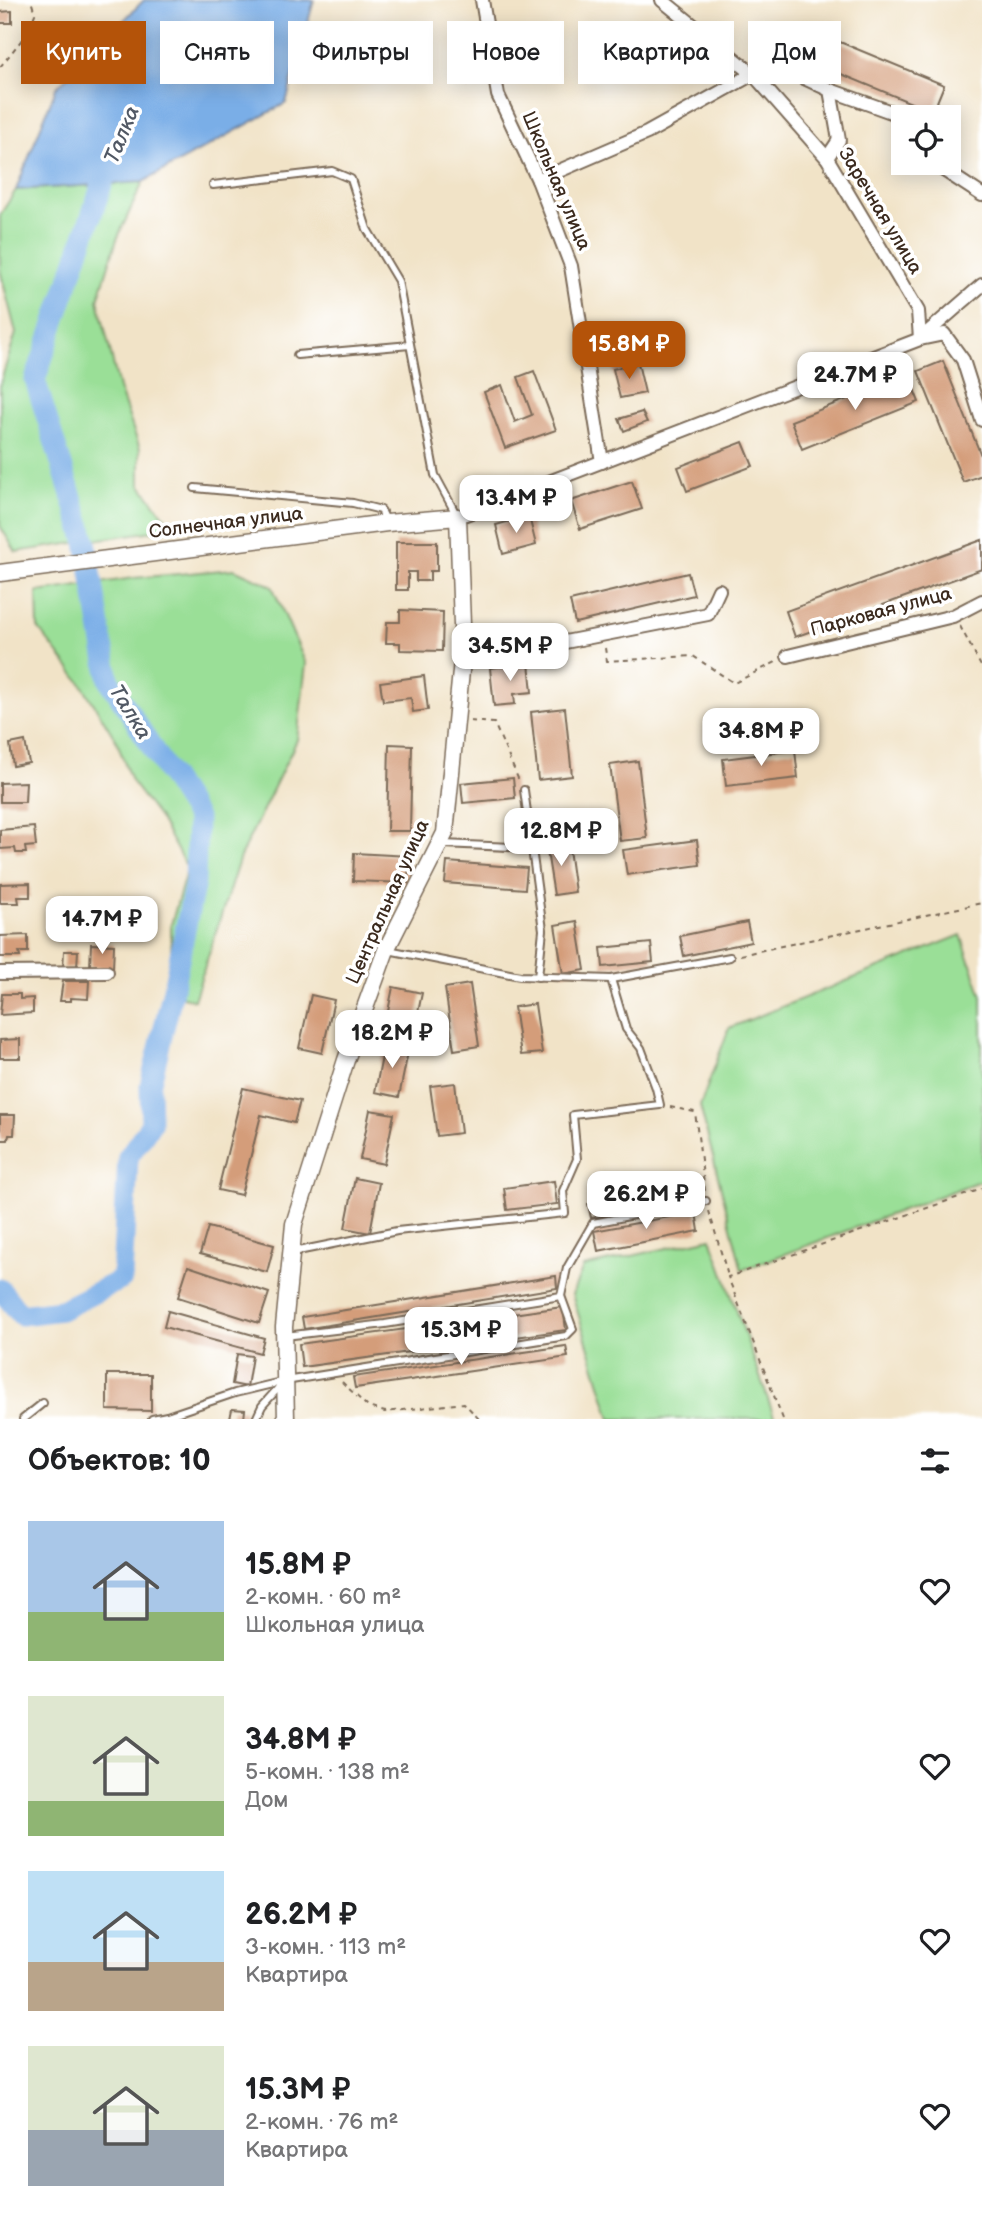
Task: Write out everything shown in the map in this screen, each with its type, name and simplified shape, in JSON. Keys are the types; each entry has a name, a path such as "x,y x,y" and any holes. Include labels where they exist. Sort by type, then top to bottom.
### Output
{"street":[{"name":"Школьная улица","path":"482,0 498,95 538,180 571,266 602,462"},
{"name":"Заречная улица","path":"662,0 748,70"},
{"path":"538,180 647,134 748,77"},
{"name":"Заречная улица","path":"762,84 827,158 918,311 920,339"},
{"path":"817,84 891,112"},
{"path":"827,158 839,140 830,90"},
{"path":"951,175 982,195"},
{"path":"920,339 982,285"},
{"path":"458,517 920,339 944,334 963,360 982,420"},
{"name":"Солнечная улица","path":"0,573 387,523 458,517"},
{"name":"Центральная улица","path":"286,1419 285,1336 295,1224 346,1060 386,950 445,832 458,720 462,637 458,517"},
{"path":"462,637 560,643 708,614 719,590"},
{"name":"Парковая улица","path":"788,656 953,616 982,601"},
{"path":"0,973 107,972"}],"lane":[{"path":"213,185 332,171 351,179 367,229 398,281 435,475 458,517"},
{"path":"298,355 410,345"},
{"path":"195,488 353,503 381,510 387,523"},
{"path":"524,790 543,930 538,977"},
{"path":"440,844 532,848"},
{"path":"386,950 520,976 611,979 730,957"},
{"path":"291,1253 397,1231 565,1213 563,1191 576,1159 573,1115 660,1105 641,1048 625,1029 611,979"},
{"path":"152,1419 235,1393 285,1381 566,1336 573,1329 561,1296 567,1268 593,1223 706,1201"},
{"path":"285,1336 385,1324 561,1296"},
{"path":"256,1419 262,1406 285,1381"},
{"path":"23,1419 43,1404"}],"path":[{"path":"0,67 28,32 35,14 31,0"},
{"path":"953,616 982,668"},
{"path":"605,643 607,661 693,656 734,683 788,656"},
{"path":"458,720 494,723 524,790"},
{"path":"730,957 982,903"},
{"path":"660,1105 695,1112 706,1201 728,1277 783,1419"},
{"path":"728,1277 982,1189"},
{"path":"333,1373 368,1407 385,1412 464,1403 479,1419"}],"green space":[{"path":"143,182 117,239 98,300 119,388 140,449 140,484 173,528 16,552 0,526 0,384 16,333 0,270 0,215 16,190"},
{"path":"234,569 272,586 306,664 297,740 240,857 194,1000 172,994 171,925 187,868 159,818 131,781 117,742 81,683 38,628 37,592 134,578"},
{"path":"961,935 982,996 982,1180 742,1270 700,1106 729,1028"},
{"path":"711,1238 775,1419 611,1419 572,1294 583,1267"}],"water":[{"path":"144,0 314,0 308,21 288,21 288,84 291,84 286,103 143,182 16,190 56,88 60,84 146,84 146,21 123,21"}],"building":[{"path":"12,11 12,23 0,23 0,12"},
{"path":"841,42 944,85 936,105 916,105 841,74"},
{"path":"943,361 982,458 982,475 963,482 918,371"},
{"path":"638,363 645,393 620,398 613,369"},
{"path":"534,371 556,430 505,448 484,392 502,385 515,422 532,415 518,377"},
{"path":"908,375 919,402 802,449 791,421"},
{"path":"642,412 647,422 624,431 619,419"},
{"path":"743,442 753,466 687,491 678,467"},
{"path":"632,481 642,509 580,529 571,501"},
{"path":"529,516 536,545 503,554 496,525"},
{"path":"982,540 982,569 795,637 786,611"},
{"path":"396,542 437,542 437,571 430,571 430,581 416,581 416,572 408,572 408,590 396,590"},
{"path":"688,573 694,595 575,623 570,601"},
{"path":"400,610 443,612 442,651 400,650 400,643 386,643 387,622 400,622"},
{"path":"529,663 532,692 514,694 515,704 494,706 490,668"},
{"path":"424,676 428,710 413,712 411,698 383,701 380,682"},
{"path":"565,708 572,776 538,780 531,712"},
{"path":"25,741 29,763 13,766 10,744"},
{"path":"389,744 412,745 410,831 387,831"},
{"path":"795,750 798,778 726,786 723,759"},
{"path":"638,761 647,838 620,841 610,765"},
{"path":"513,778 515,798 463,803 461,783"},
{"path":"26,782 25,802 0,802 0,783"},
{"path":"34,827 36,846 25,847 26,853 16,853 15,848 0,849 0,830"},
{"path":"697,840 700,865 627,875 623,850"},
{"path":"568,842 575,892 554,895 546,845"},
{"path":"354,853 409,856 408,883 353,881"},
{"path":"447,862 527,868 525,889 445,883"},
{"path":"30,883 30,897 18,897 19,903 0,903 0,884"},
{"path":"577,921 585,970 563,974 555,925"},
{"path":"747,922 751,942 684,956 680,936"},
{"path":"28,935 28,952 19,952 20,957 0,957 0,936"},
{"path":"651,943 653,962 603,967 601,948"},
{"path":"91,944 114,945 113,968 90,967"},
{"path":"64,951 78,951 77,967 63,968"},
{"path":"63,981 89,981 88,999 71,998 71,1001 60,1001"},
{"path":"470,984 479,1046 454,1050 445,988"},
{"path":"393,987 422,993 414,1032 385,1026"},
{"path":"2,994 20,994 20,999 33,998 33,1013 0,1015"},
{"path":"311,995 334,1000 322,1053 299,1048"},
{"path":"535,1004 542,1053 521,1055 514,1007"},
{"path":"20,1039 20,1058 0,1058 0,1040"},
{"path":"385,1042 409,1047 399,1097 375,1092"},
{"path":"455,1083 461,1133 437,1136 430,1086"},
{"path":"243,1088 300,1101 294,1123 261,1115 241,1195 218,1190"},
{"path":"370,1110 394,1114 384,1164 360,1159"},
{"path":"0,1115 15,1115 14,1135 9,1135 8,1140 0,1140"},
{"path":"355,1178 379,1183 370,1233 345,1228"},
{"path":"554,1181 557,1204 507,1210 504,1188"},
{"path":"700,1183 703,1197 591,1218 588,1204"},
{"path":"696,1212 699,1231 598,1251 594,1231"},
{"path":"208,1227 274,1245 267,1272 200,1254"},
{"path":"188,1266 269,1293 259,1323 178,1297"},
{"path":"556,1276 557,1288 304,1329 302,1317"},
{"path":"563,1307 566,1330 302,1367 299,1344"},
{"path":"168,1311 264,1338 260,1353 164,1327"},
{"path":"566,1346 568,1357 355,1388 353,1377"},
{"path":"237,1354 252,1356 247,1387 232,1384"},
{"path":"107,1374 151,1374 151,1411 107,1410"},
{"path":"232,1409 245,1410 244,1419 230,1419"}],"waterway":[{"name":"Талка","path":"0,1289 21,1315 61,1310 122,1279 128,1157 151,1124 150,1086 195,882 197,818 109,680 86,542 35,380 111,158"}]}
